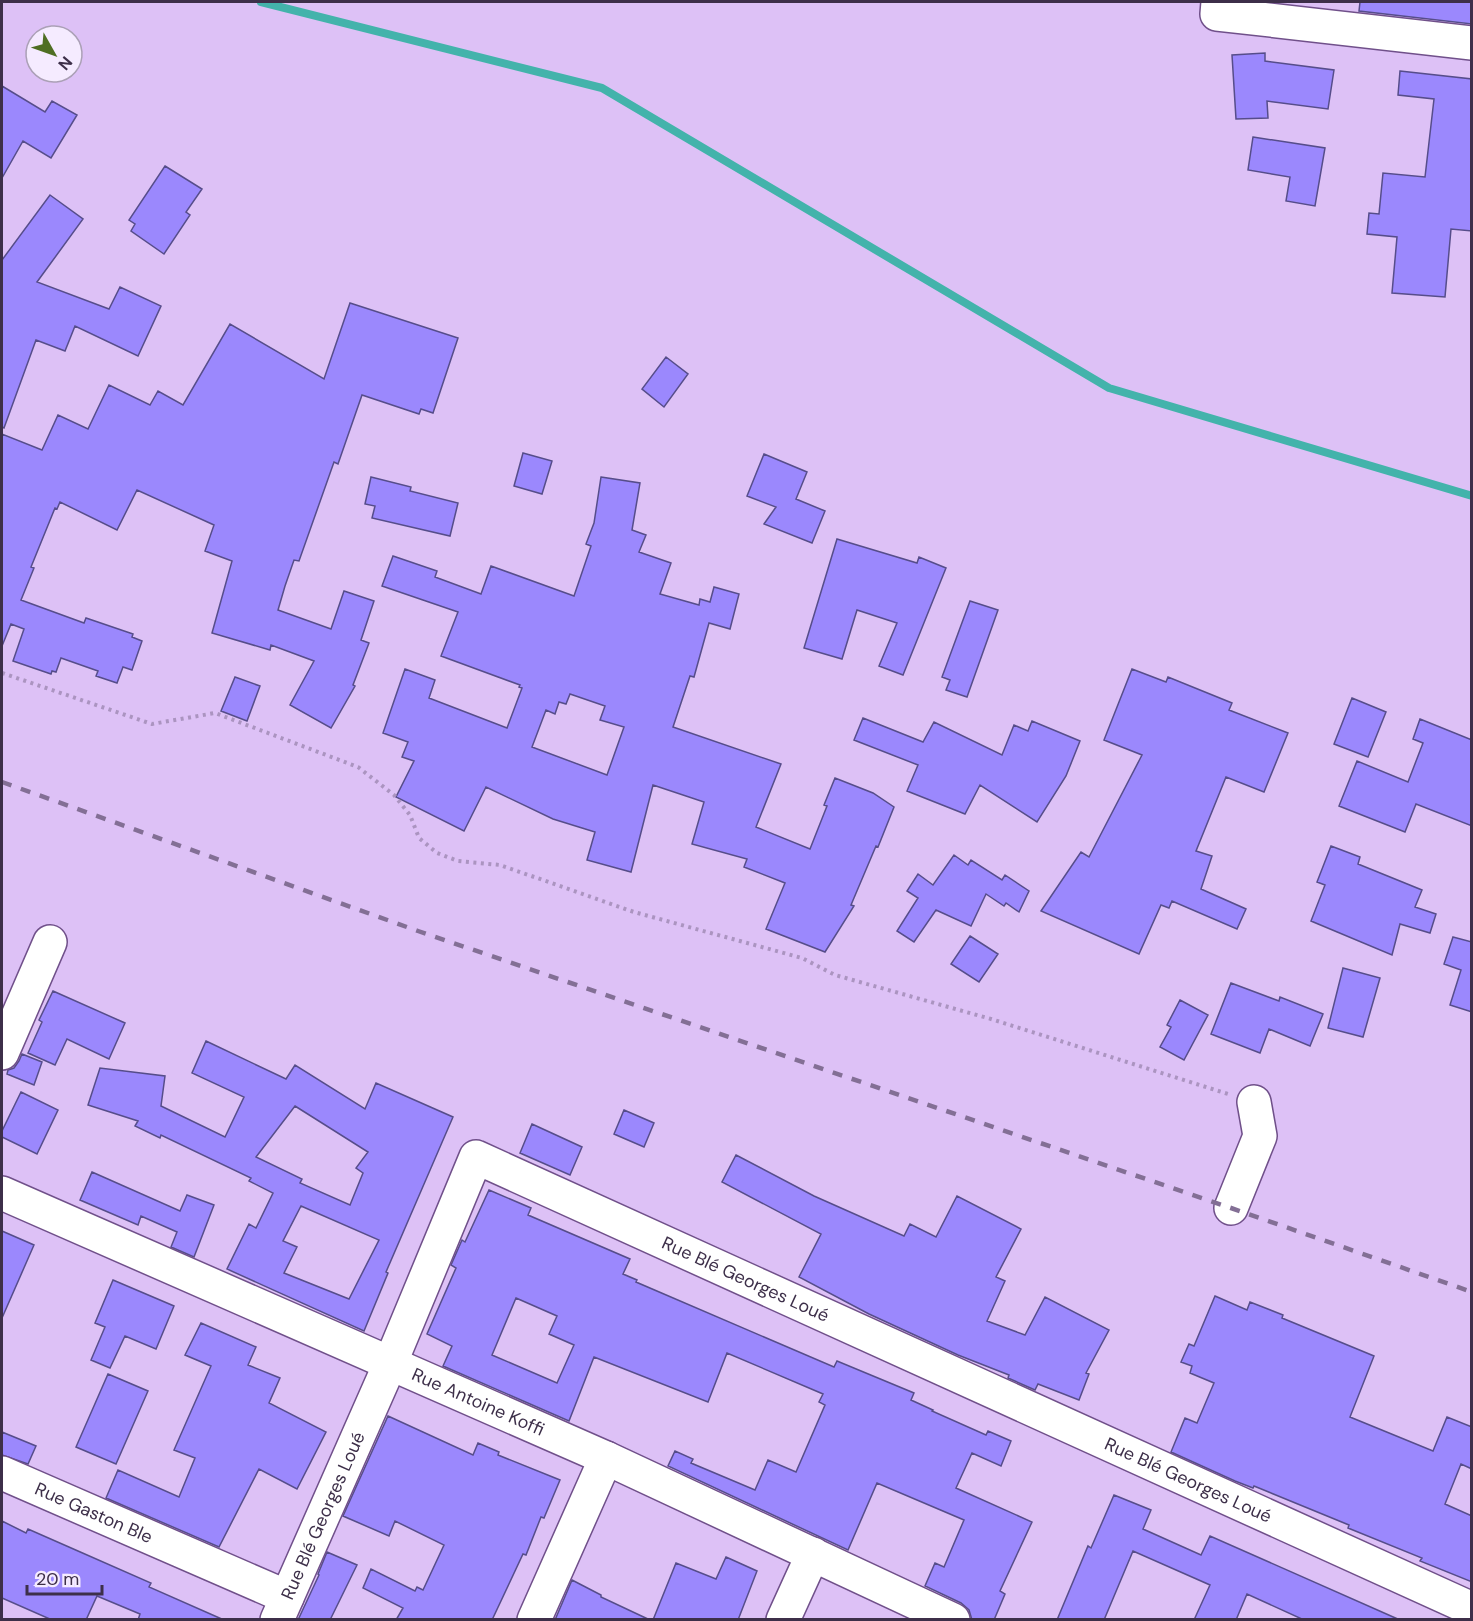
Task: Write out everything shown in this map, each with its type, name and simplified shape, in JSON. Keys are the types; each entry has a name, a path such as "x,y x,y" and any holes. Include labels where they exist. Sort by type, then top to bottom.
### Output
{"street":[{"path":"1218,2 1217,14 1472,43"},
{"path":"2,1053 50,942"},
{"path":"1231,1208 1260,1136 1254,1102"},
{"name":"Rue Blé Georges Loué","path":"282,1608 390,1364 477,1157 1472,1609"},
{"name":"Rue Antoine Koffi","path":"2,1193 606,1458 953,1620"},
{"path":"534,1620 606,1458"},
{"name":"Rue Gaston Ble","path":"2,1473 282,1608"},
{"path":"783,1620 813,1554"}],"path":[{"path":"2,674 152,724 215,713 358,767 394,795 410,814 418,838 437,853 458,861 500,865 634,912 802,958 835,975 991,1019 1254,1102"}],"building":[{"path":"1360,2 1472,2 1472,24 1359,11"},
{"path":"1265,53 1265,61 1334,70 1328,109 1267,101 1268,118 1236,119 1232,55"},
{"path":"1400,71 1472,79 1472,231 1451,229 1445,297 1392,293 1397,237 1367,234 1369,213 1379,214 1383,173 1425,177 1434,99 1398,95"},
{"path":"2,86 45,112 52,101 77,115 51,158 23,141 2,178"},
{"path":"1253,137 1325,148 1315,206 1286,201 1290,177 1248,170"},
{"path":"165,166 202,189 186,212 190,215 164,254 131,231 135,224 129,220"},
{"path":"50,195 83,219 37,282 109,309 120,287 161,306 138,356 75,326 65,351 36,340 4,428 2,427 2,260"},
{"path":"350,303 458,338 433,413 421,409 419,414 362,395 338,464 334,462 299,561 294,560 285,586 278,610 331,629 344,591 374,601 361,640 369,643 353,685 355,686 331,728 290,705 314,661 271,645 270,650 212,633 232,561 205,551 214,525 137,490 117,530 60,502 57,509 55,508 31,567 34,568 21,600 84,623 86,618 133,634 132,637 142,641 132,670 123,667 117,683 96,676 98,671 61,658 56,672 52,671 51,674 13,661 24,629 11,624 2,646 2,434 42,450 58,415 88,429 109,385 150,405 158,391 183,405 230,324 324,379"},
{"path":"666,357 688,374 664,407 642,389"},
{"path":"523,453 552,461 542,494 514,486"},
{"path":"764,454 807,472 796,499 825,511 812,543 764,524 776,507 747,496"},
{"path":"371,477 411,487 410,491 458,503 450,536 372,518 375,506 365,504"},
{"path":"601,477 640,483 632,530 646,535 639,552 671,563 660,594 699,605 700,599 710,602 714,587 739,594 730,629 709,623 694,677 690,676 673,727 781,764 756,827 810,849 835,778 873,793 894,807 851,905 854,906 825,952 766,929 785,883 744,867 747,859 692,844 704,802 653,785 631,872 587,860 595,832 553,819 486,787 464,831 396,797 414,761 402,757 408,742 383,733 405,669 435,680 429,698 507,728 522,688 519,687 520,685 441,656 458,612 382,586 393,556 437,571 435,577 481,594 491,566 574,596 591,546 586,544 594,523","holes":["570,694 605,706 600,720 624,727 607,775 532,747 546,710 555,714 559,702 566,704"]},
{"path":"837,539 917,563 919,557 946,568 903,675 879,666 897,623 857,610 842,659 804,648"},
{"path":"970,601 998,610 967,697 946,690 950,680 942,677"},
{"path":"1132,669 1166,682 1168,677 1232,703 1229,710 1288,733 1264,792 1226,777 1196,851 1212,856 1201,889 1246,909 1237,929 1172,901 1169,908 1161,905 1139,954 1041,911 1081,852 1089,857 1142,755 1104,740"},
{"path":"235,677 260,686 247,721 221,711"},
{"path":"1352,698 1386,712 1368,757 1334,744"},
{"path":"863,718 923,742 934,722 1002,755 1014,725 1028,731 1032,721 1080,741 1066,776 1037,822 980,785 965,814 907,791 918,765 854,740"},
{"path":"1420,719 1472,740 1472,826 1416,804 1405,832 1339,806 1357,761 1408,782 1423,743 1413,739"},
{"path":"1331,846 1360,857 1358,864 1422,890 1415,907 1436,914 1430,933 1400,924 1392,955 1311,921 1325,885 1317,882"},
{"path":"954,855 968,865 971,860 1002,880 1005,875 1029,891 1019,912 1006,903 1004,906 986,894 971,926 936,910 914,942 897,931 918,898 907,891 918,874 933,885"},
{"path":"970,936 998,954 979,982 951,964"},
{"path":"1453,937 1472,942 1472,1012 1450,1005 1461,970 1444,964"},
{"path":"1343,968 1380,978 1363,1037 1328,1028"},
{"path":"1231,983 1279,1001 1280,997 1323,1014 1310,1046 1269,1029 1260,1053 1211,1034"},
{"path":"53,991 125,1023 109,1059 67,1039 55,1065 28,1053 42,1022 39,1020"},
{"path":"1180,1000 1208,1015 1184,1060 1160,1047 1171,1027 1167,1025"},
{"path":"206,1041 286,1079 295,1065 365,1109 376,1083 453,1117 386,1272 388,1273 364,1331 227,1269 249,1224 256,1228 273,1193 249,1181 251,1178 161,1135 160,1138 135,1126 138,1121 88,1105 100,1068 165,1076 161,1106 225,1137 244,1097 192,1073","holes":["295,1106 368,1152 356,1168 363,1173 350,1205 300,1183 302,1179 256,1157","301,1206 379,1240 349,1299 284,1273 297,1247 283,1241"]},
{"path":"22,1054 42,1062 34,1085 7,1074 8,1070 14,1068"},
{"path":"21,1092 58,1110 37,1154 2,1137 2,1131"},
{"path":"624,1110 654,1123 644,1147 614,1134"},
{"path":"532,1124 582,1147 570,1175 520,1153"},
{"path":"736,1155 814,1196 904,1236 910,1224 936,1237 957,1196 1021,1229 996,1277 1005,1281 987,1321 1025,1335 1045,1297 1109,1330 1086,1373 1089,1374 1079,1400 1038,1384 1035,1390 1008,1378 1009,1375 958,1355 869,1314 799,1277 821,1234 722,1182"},
{"path":"92,1172 180,1211 187,1195 214,1205 194,1257 171,1247 177,1232 141,1216 138,1225 80,1200"},
{"path":"489,1190 531,1208 528,1215 630,1259 623,1274 637,1280 636,1282 834,1367 837,1361 914,1393 911,1400 932,1411 986,1435 988,1431 1011,1441 1001,1466 972,1453 956,1488 1032,1522 1000,1591 1005,1594 994,1620 972,1620 969,1610 961,1603 925,1586 935,1563 944,1567 964,1520 877,1483 848,1550 668,1466 675,1451 693,1459 691,1463 755,1490 768,1460 796,1472 825,1405 819,1402 823,1394 727,1353 708,1402 594,1357 569,1421 443,1366 452,1346 427,1334 456,1268 451,1265 462,1240 465,1242","holes":["516,1298 557,1316 549,1334 574,1345 557,1383 492,1355"]},
{"path":"2,1231 34,1245 2,1318"},
{"path":"113,1280 174,1306 156,1349 125,1336 110,1368 91,1360 105,1327 95,1323"},
{"path":"1215,1296 1247,1310 1250,1302 1283,1315 1282,1318 1374,1356 1350,1417 1433,1451 1447,1417 1472,1427 1472,1469 1461,1464 1445,1504 1472,1516 1472,1582 1420,1561 1422,1558 1348,1528 1349,1525 1254,1486 1253,1488 1235,1481 1171,1452 1185,1418 1197,1423 1214,1383 1190,1373 1192,1366 1181,1362 1189,1344 1194,1346"},
{"path":"201,1323 256,1347 248,1365 280,1378 269,1403 326,1432 297,1489 259,1469 219,1547 106,1498 118,1470 179,1497 195,1458 174,1450 211,1366 185,1355"},
{"path":"108,1374 148,1391 116,1464 76,1447"},
{"path":"388,1416 473,1455 478,1443 499,1452 498,1455 560,1480 544,1518 541,1517 526,1555 523,1554 492,1620 396,1620 403,1608 363,1588 371,1569 415,1591 417,1587 423,1590 444,1545 395,1521 389,1536 343,1516"},
{"path":"2,1432 36,1446 28,1464 2,1455"},
{"path":"1114,1495 1151,1510 1143,1529 1201,1555 1210,1536 1400,1620 1304,1620 1247,1594 1236,1620 1194,1620 1210,1585 1133,1551 1104,1620 1057,1620 1088,1546 1091,1548"},
{"path":"2,1521 26,1533 28,1529 151,1583 149,1587 224,1620 138,1620 140,1614 97,1596 86,1620 52,1620 2,1598"},
{"path":"327,1552 357,1565 330,1620 298,1620 319,1575"},
{"path":"726,1557 757,1571 738,1620 653,1620 676,1563 716,1579"},
{"path":"572,1580 601,1597 650,1620 555,1620"}],"waterway":[{"path":"261,2 602,88 1109,388 1472,496"}],"railway":[{"path":"2,782 418,931 1472,1292"}]}
